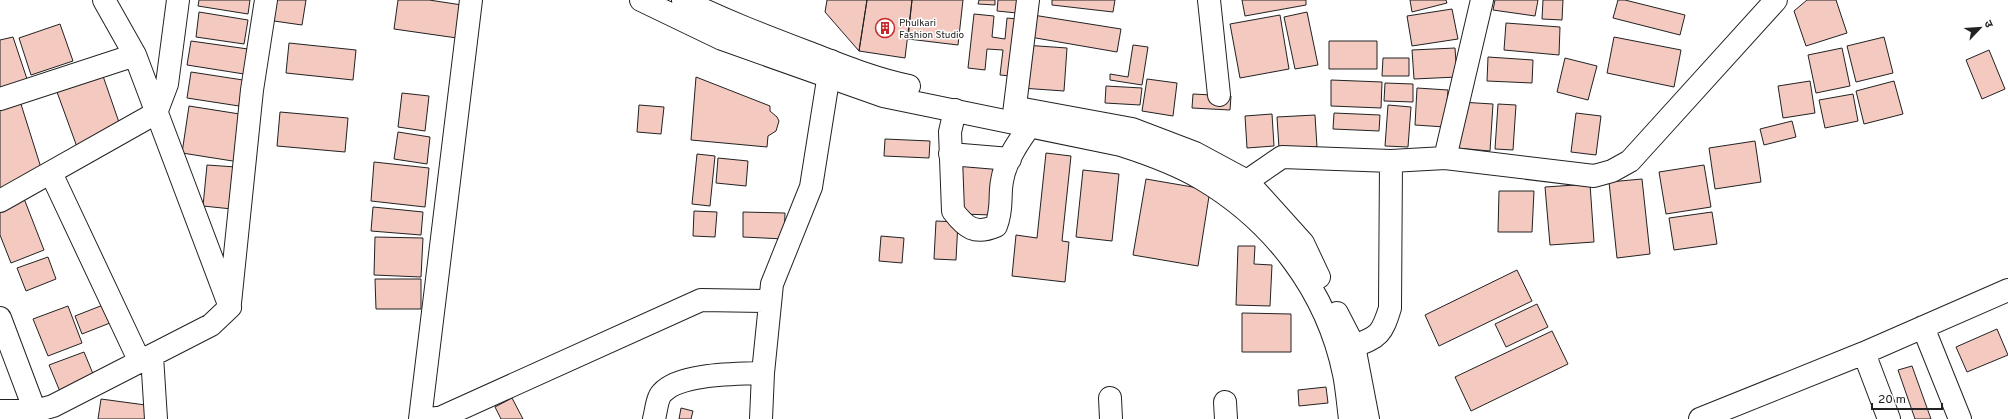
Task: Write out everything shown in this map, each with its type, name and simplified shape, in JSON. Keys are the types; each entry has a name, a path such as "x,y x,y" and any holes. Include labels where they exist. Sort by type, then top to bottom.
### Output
{"street":[{"path":"104,0 135,56 230,307"},
{"path":"0,201 156,113 167,84 178,0"},
{"path":"0,411 49,412 211,325 230,307 252,90 266,0"},
{"path":"420,419 472,0"},
{"path":"641,0 722,39 830,70 890,82 1121,145 1158,158 1201,178 1237,201 1268,230 1297,263 1319,301 1334,337 1344,374 1350,419"},
{"path":"683,0 724,21 884,96 955,110 1132,130 1195,153 1247,181 1302,244 1354,346 1368,419"},
{"path":"955,110 950,132 953,211 966,225 976,230 985,230 996,226 1002,206 1002,180 1010,159 1019,118 1028,0"},
{"path":"1209,0 1219,95"},
{"path":"1446,158 1482,0"},
{"path":"1237,201 1247,181 1282,157 1391,161 1446,158 1594,176 1612,171 1630,161 1776,0"},
{"path":"0,99 135,56"},
{"path":"761,419 763,373 772,284 811,187 830,70"},
{"path":"950,154 1010,159"},
{"path":"1354,346 1374,339 1384,326 1390,308 1391,161"},
{"path":"51,173 146,359 156,419"},
{"path":"1700,419 1864,353 2008,290"},
{"path":"430,419 442,417 701,300 770,301"},
{"path":"0,318 49,412"},
{"path":"1923,327 1960,419"},
{"path":"1864,353 1889,419"},
{"path":"654,419 661,393 671,385 702,376 763,373"}],"building":[{"path":"199,0 250,0 248,14 198,6"},
{"path":"270,0 306,0 302,25 267,20"},
{"path":"398,0 429,0 462,5 457,38 394,29"},
{"path":"827,0 867,0 859,51 825,12"},
{"name":"Phulkari Fashion Studio","path":"867,0 912,0 905,58 859,51"},
{"path":"912,0 963,0 958,45 908,39"},
{"path":"979,0 995,0 995,5 978,4"},
{"path":"998,0 1018,0 1017,13 997,11"},
{"path":"1052,0 1115,0 1113,12 1052,5"},
{"path":"1242,0 1306,0 1306,5 1245,16"},
{"path":"1410,0 1446,0 1447,3 1412,12"},
{"path":"1495,0 1538,0 1535,16 1493,10"},
{"path":"1543,0 1563,0 1562,20 1542,19"},
{"path":"1618,0 1625,0 1685,15 1680,35 1613,18"},
{"path":"1807,0 1836,0 1847,33 1806,46 1794,11"},
{"path":"1452,9 1458,39 1412,46 1407,16"},
{"path":"199,12 248,20 244,44 196,37"},
{"path":"1307,12 1318,65 1295,69 1284,17"},
{"path":"974,14 994,16 992,37 1005,39 1007,18 1017,19 1011,76 1000,75 1003,50 987,49 985,70 968,68"},
{"path":"1033,15 1121,29 1117,52 1030,37"},
{"path":"1280,15 1289,69 1240,78 1230,24"},
{"path":"1506,23 1560,27 1559,55 1504,50"},
{"path":"60,24 73,61 31,75 19,38"},
{"path":"13,37 28,82 0,91 0,40"},
{"path":"1614,37 1681,50 1674,87 1607,73"},
{"path":"1884,37 1893,73 1856,82 1847,46"},
{"path":"191,41 248,49 244,74 187,65"},
{"path":"1329,41 1377,41 1377,69 1329,69"},
{"path":"289,43 356,50 353,80 286,73"},
{"path":"1024,45 1067,48 1064,91 1021,88"},
{"path":"1133,45 1148,47 1142,85 1110,80 1110,74 1128,77"},
{"path":"1455,48 1457,77 1414,79 1412,50"},
{"path":"1842,48 1850,86 1816,93 1808,55"},
{"path":"1989,50 2005,89 1982,99 1966,60"},
{"path":"1488,57 1533,60 1532,83 1487,81"},
{"path":"1383,58 1409,58 1409,76 1382,76"},
{"path":"1565,58 1597,66 1588,100 1557,92"},
{"path":"191,72 243,80 239,106 187,98"},
{"path":"103,76 122,131 77,147 57,92"},
{"path":"696,77 770,106 770,111 779,121 776,131 768,136 767,147 691,140"},
{"path":"1147,79 1177,83 1173,116 1142,111"},
{"path":"1331,80 1382,82 1381,108 1331,106"},
{"path":"1810,81 1815,113 1783,118 1778,86"},
{"path":"1894,81 1903,114 1864,124 1856,91"},
{"path":"1385,83 1413,84 1413,102 1384,101"},
{"path":"1106,86 1142,88 1140,105 1105,103"},
{"path":"1417,88 1448,90 1445,127 1415,125"},
{"path":"402,93 429,96 425,131 398,127"},
{"path":"1193,94 1231,96 1230,110 1192,108"},
{"path":"1853,94 1858,121 1825,128 1819,100"},
{"path":"20,101 42,171 0,188 0,107"},
{"path":"1460,102 1493,104 1490,151 1457,148"},
{"path":"1498,104 1516,105 1513,150 1495,149"},
{"path":"639,105 664,107 661,134 637,132"},
{"path":"1388,105 1411,107 1408,147 1385,146"},
{"path":"189,106 246,115 239,162 182,153"},
{"path":"280,112 348,118 345,152 277,146"},
{"path":"1334,113 1380,115 1379,131 1333,129"},
{"path":"1576,113 1601,116 1596,155 1571,152"},
{"path":"1272,114 1274,146 1247,148 1245,116"},
{"path":"1315,115 1317,147 1279,148 1277,117"},
{"path":"1792,121 1796,137 1764,145 1760,129"},
{"path":"398,132 430,137 427,164 394,159"},
{"path":"885,139 930,141 929,158 884,156"},
{"path":"1755,141 1761,182 1715,189 1709,148"},
{"path":"1046,153 1071,156 1062,241 1069,242 1065,282 1012,276 1016,235 1037,238"},
{"path":"697,154 715,156 710,206 692,204"},
{"path":"718,158 748,161 746,186 716,183"},
{"path":"374,162 429,168 425,207 371,201"},
{"path":"207,165 236,167 232,209 203,206"},
{"path":"961,165 994,166 993,215 960,214"},
{"path":"1704,165 1711,207 1666,214 1659,172"},
{"path":"1083,170 1119,174 1112,241 1076,237"},
{"path":"1146,179 1210,190 1198,266 1133,255"},
{"path":"1642,179 1650,254 1617,258 1609,182"},
{"path":"1590,184 1594,242 1550,245 1545,187"},
{"path":"1499,191 1534,191 1532,232 1498,232"},
{"path":"23,196 44,250 11,263 0,235 0,205"},
{"path":"373,207 423,212 421,235 371,231"},
{"path":"694,211 717,212 715,237 693,236"},
{"path":"743,212 785,213 784,239 743,237"},
{"path":"1712,212 1717,244 1674,250 1669,218"},
{"path":"936,221 958,222 956,260 934,259"},
{"path":"881,236 904,238 902,263 879,261"},
{"path":"375,237 423,238 421,277 374,275"},
{"path":"1238,246 1255,246 1254,264 1272,265 1270,306 1236,305"},
{"path":"48,257 56,279 26,291 17,268"},
{"path":"1517,270 1532,301 1439,346 1425,315"},
{"path":"375,279 421,279 421,309 376,309"},
{"path":"1537,304 1548,327 1506,347 1495,324"},
{"path":"103,305 110,323 82,334 75,316"},
{"path":"68,306 82,343 48,356 33,319"},
{"path":"1242,313 1291,314 1291,352 1242,352"},
{"path":"1997,329 2008,355 1967,372 1956,347"},
{"path":"1552,331 1568,364 1471,411 1455,377"},
{"path":"84,352 96,381 61,394 49,365"},
{"path":"1912,366 1931,419 1915,419 1898,370"},
{"path":"1326,387 1328,403 1299,406 1298,390"},
{"path":"512,398 523,419 501,419 495,407"},
{"path":"101,399 153,406 151,419 98,419"},
{"path":"681,408 693,411 691,419 679,419"}],"place":[{"name":"Phulkari Fashion Studio","path":"885,28"}]}
